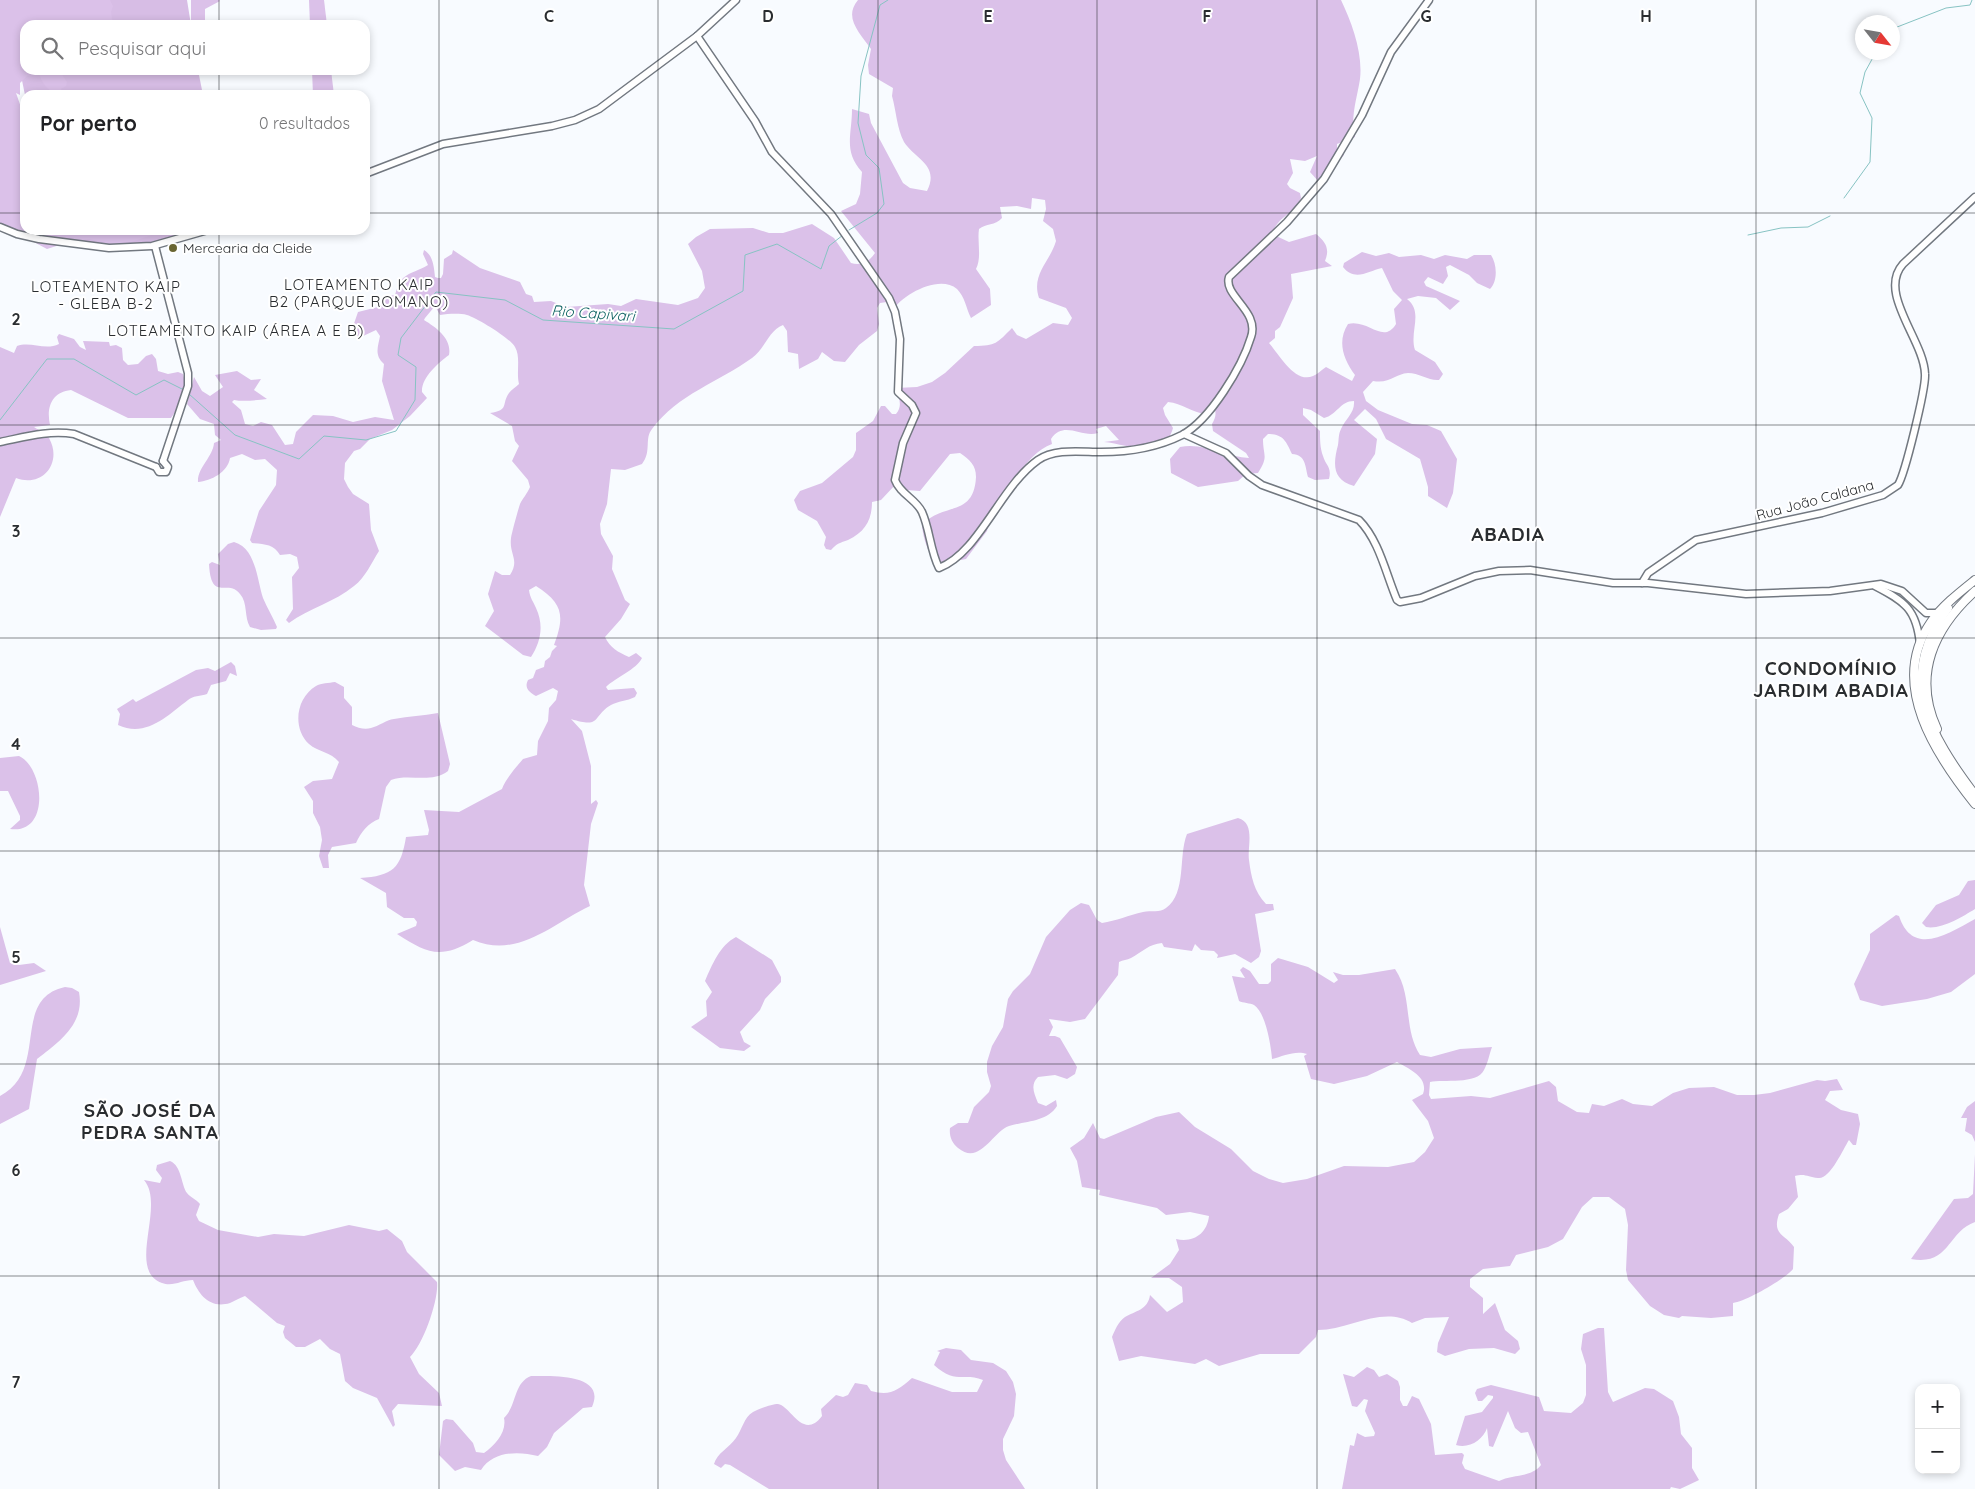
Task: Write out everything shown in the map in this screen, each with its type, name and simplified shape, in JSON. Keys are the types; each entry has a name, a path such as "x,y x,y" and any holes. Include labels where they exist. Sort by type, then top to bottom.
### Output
{"main road":[{"path":"1975,581 1938,613 1927,627 1920,646 1915,680 1918,708 1922,722 1948,768 1975,804"},
{"path":"1975,581 1948,608 1936,625 1924,654 1921,677 1924,705 1932,728 1953,765 1975,794"},
{"path":"1975,591 1948,619 1937,636 1929,662 1927,687 1928,699 1936,727 1975,787"}],"street":[{"path":"370,172 443,144 576,120 599,110 697,36 736,0"},
{"path":"697,36 755,121 772,152 831,214 889,298 895,312 900,339 898,392 912,405 916,413 899,455 895,480 901,490 922,512 931,550 939,568 958,558 1014,482 1026,469 1041,458 1060,452 1126,452 1141,449 1184,434 1198,422 1232,379 1251,338 1252,321 1229,287 1229,276 1235,268 1287,222 1324,179 1362,115 1391,52 1429,0"},
{"name":"Rua João Caldana","path":"1645,583 1645,577 1653,570 1696,540 1822,513 1883,495 1898,485 1919,408 1925,374 1918,344 1896,297 1894,278 1903,264 1975,197"},
{"path":"0,227 20,234"},
{"path":"23,235 96,247 129,248 155,246 191,235"},
{"path":"155,246 188,373 188,386 163,461 159,462 156,467"},
{"path":"0,442 50,432 62,432 74,434 156,467 160,472 166,472 168,465 163,461"},
{"path":"1184,434 1226,453 1248,476 1262,485 1359,520 1365,526 1374,542 1397,600 1400,602 1421,598 1474,576 1511,570 1567,574 1613,583 1645,583 1746,594 1830,591 1874,585 1893,587 1908,596 1926,613 1938,613"},
{"path":"1874,585 1907,605 1915,620 1920,646"}],"shaded area":[{"path":"0,0 110,0 113,6 111,12 112,20 20,20 20,75 33,75 27,76 20,83 20,95 16,93 20,104 20,235 0,224"},
{"path":"27,0 187,0 190,20 20,20 20,71 7,7"},
{"path":"191,0 220,1 205,9 205,20 191,20"},
{"path":"309,0 324,0 326,20 310,20"},
{"path":"858,0 1341,0 1353,28 1360,59 1360,79 1354,115 1355,137 1337,144 1337,148 1344,149 1344,155 1319,182 1310,172 1317,156 1305,161 1290,159 1293,173 1287,184 1290,188 1300,193 1301,198 1294,208 1278,223 1272,234 1289,242 1316,234 1327,249 1325,261 1332,266 1291,274 1293,298 1280,327 1275,331 1275,338 1269,343 1288,367 1300,376 1313,376 1326,367 1352,381 1355,375 1347,363 1342,343 1348,324 1356,323 1381,332 1391,330 1396,324 1394,309 1402,300 1393,291 1382,268 1357,275 1352,274 1343,267 1344,263 1362,252 1376,256 1389,253 1399,257 1421,255 1434,259 1445,255 1467,259 1474,255 1491,255 1496,272 1493,286 1490,289 1477,283 1469,275 1450,265 1446,267 1448,276 1443,284 1428,277 1424,282 1426,286 1460,301 1450,310 1436,298 1418,296 1407,299 1415,310 1415,350 1435,362 1443,374 1439,380 1408,373 1384,381 1373,381 1363,392 1366,401 1378,410 1412,424 1427,425 1441,431 1457,459 1453,493 1447,508 1428,496 1428,487 1420,459 1386,439 1376,419 1365,409 1354,420 1377,439 1375,454 1354,486 1342,480 1336,470 1335,459 1340,431 1351,412 1354,401 1345,403 1324,418 1311,410 1303,408 1303,415 1320,431 1321,450 1329,469 1329,479 1315,480 1308,477 1300,456 1292,454 1281,437 1268,434 1263,439 1265,456 1258,473 1246,474 1238,481 1198,487 1171,473 1170,459 1180,447 1198,446 1249,458 1246,453 1213,431 1212,424 1215,410 1213,405 1206,414 1168,402 1163,408 1173,428 1168,439 1162,445 1153,448 1134,448 1104,442 1119,440 1106,426 1096,429 1098,433 1092,434 1067,430 1056,433 1051,439 1052,444 1042,449 1033,457 1016,477 989,521 987,531 966,559 961,560 960,555 945,563 935,559 925,543 922,525 930,518 956,508 970,499 974,490 976,473 972,463 960,453 950,454 920,491 906,490 896,484 881,500 872,502 869,520 859,533 831,550 826,549 824,545 826,537 817,521 798,510 794,500 800,491 822,483 853,457 856,450 856,433 873,421 881,406 885,406 892,414 896,414 900,405 896,388 917,387 932,382 945,373 974,346 996,343 1012,328 1017,335 1026,339 1053,323 1068,325 1072,318 1066,308 1039,298 1037,290 1039,275 1056,241 1053,229 1043,221 1046,209 1045,200 1032,198 1031,209 1017,206 1000,207 1002,218 979,229 979,260 976,269 990,289 991,305 971,318 964,299 957,289 941,284 922,288 904,299 892,311 887,302 880,303 877,308 879,324 877,331 859,345 845,362 834,361 822,352 818,359 799,369 798,354 788,352 787,331 783,325 774,331 752,358 686,397 662,417 648,437 647,454 642,464 625,470 611,469 607,504 600,524 601,534 613,556 612,569 625,600 630,604 621,619 605,637 609,644 618,651 629,657 636,653 642,658 636,666 606,687 608,690 634,688 637,693 635,697 611,705 592,722 581,722 571,719 582,731 591,766 591,804 596,800 598,803 591,824 584,885 590,906 548,930 520,942 505,945 489,945 473,940 442,952 434,952 417,946 397,934 416,926 417,922 414,918 404,918 387,907 386,893 360,878 380,875 394,868 401,856 406,837 428,835 429,830 424,810 459,812 502,789 523,759 537,755 538,741 548,721 549,708 556,700 558,691 553,688 536,696 527,688 528,680 533,678 536,670 544,667 545,661 557,646 554,645 560,626 560,618 559,611 552,598 536,586 529,590 541,627 537,645 531,657 523,655 485,626 494,611 488,594 495,571 502,575 510,575 513,570 512,535 520,504 530,487 528,480 512,461 519,446 515,441 512,426 490,413 503,408 509,393 519,384 517,351 507,339 478,320 464,314 440,315 435,306 424,320 438,330 446,339 449,355 435,367 424,381 422,392 427,398 410,416 392,430 370,439 360,449 354,451 345,463 344,479 348,487 353,494 369,504 371,530 379,551 358,583 347,592 289,623 286,620 293,609 292,577 299,568 297,557 290,554 280,555 272,547 265,544 252,543 250,540 259,511 276,485 277,470 265,459 255,460 242,454 230,458 226,468 218,475 198,482 200,472 211,453 214,443 221,440 215,435 214,424 200,419 187,404 194,377 202,391 210,396 223,387 215,375 237,371 251,380 261,379 254,390 267,399 234,400 232,402 241,410 245,424 253,426 261,422 272,425 285,445 293,444 296,432 313,415 333,416 353,422 375,417 394,420 382,381 384,364 379,357 378,351 380,336 376,330 361,337 350,335 358,312 378,307 387,296 395,295 400,282 407,275 428,265 423,254 424,250 431,258 435,277 441,278 444,259 452,254 453,250 480,268 520,282 526,294 532,296 534,302 551,301 566,307 608,304 621,306 636,299 678,305 698,298 705,288 702,271 688,244 710,229 753,228 769,233 783,233 812,224 834,238 851,263 861,264 867,261 875,253 841,211 856,204 860,194 862,172 852,157 850,150 852,109 869,114 871,123 903,183 910,188 927,191 930,175 924,163 904,142 898,125 892,96 893,88 869,74 868,65 871,49 858,31 852,13"},
{"path":"21,75 199,75 202,90 24,90"},
{"path":"40,75 62,75 67,82 62,90 49,90"},
{"path":"312,75 332,75 333,90 313,90"},
{"path":"21,235 151,235 120,246 89,239 72,241 47,249"},
{"path":"55,235 187,235 150,244 116,247 56,239"},
{"path":"59,334 74,339 80,347 86,350 83,341 109,342 110,346 116,345 122,348 123,360 128,365 138,364 146,356 152,354 156,359 158,371 168,374 178,372 183,374 184,391 171,418 128,418 71,390 59,394 55,397 50,407 50,425 34,427 49,438 53,447 52,464 42,476 25,480 16,478 0,517 0,347 14,353 17,346 22,345 54,346 59,344 57,337"},
{"path":"234,542 241,545 247,551 255,566 263,598 277,627 276,629 261,630 250,627 244,602 240,594 235,590 221,588 213,583 209,564 212,562 220,565 218,554 228,544"},
{"path":"231,662 235,666 237,676 230,673 226,681 211,685 207,694 190,699 156,723 138,729 118,725 120,714 117,709 133,699 136,702 196,670 208,668 215,671"},
{"path":"335,682 344,687 344,698 352,707 352,725 359,728 369,729 391,720 438,713 450,764 448,771 434,777 405,777 391,780 386,787 379,819 365,828 356,843 332,847 328,855 329,868 323,868 319,856 322,840 320,827 313,813 313,801 304,787 313,781 332,779 339,762 332,756 309,744 300,730 298,722 301,705 309,691 318,685"},
{"path":"19,756 34,773 39,799 37,811 32,822 23,828 10,829 20,820 20,816 8,791 0,791 0,758"},
{"path":"1238,818 1244,821 1249,830 1249,860 1256,889 1266,904 1273,904 1274,910 1255,914 1261,951 1259,957 1251,963 1235,954 1217,958 1218,955 1214,951 1201,950 1195,944 1192,951 1164,947 1162,943 1149,947 1131,958 1119,962 1118,975 1085,1019 1070,1022 1049,1019 1053,1027 1049,1036 1060,1038 1077,1067 1075,1074 1067,1079 1055,1075 1038,1077 1034,1083 1035,1096 1038,1103 1046,1106 1056,1100 1057,1106 1053,1111 1042,1118 1003,1129 979,1151 973,1153 966,1152 958,1148 951,1139 950,1128 958,1123 968,1123 974,1107 989,1092 991,1086 987,1072 987,1062 992,1046 1003,1027 1008,999 1013,991 1030,974 1046,937 1070,910 1081,903 1089,905 1097,920 1102,923 1143,912 1164,910 1173,901 1180,884 1184,843 1187,834"},
{"path":"1975,880 1975,909 1938,927 1926,927 1922,923 1936,905 1959,895 1968,881"},
{"path":"1896,915 1899,916 1905,929 1913,936 1922,939 1943,935 1975,919 1975,974 1951,992 1927,999 1882,1006 1860,1000 1854,984 1870,950 1870,934"},
{"path":"0,927 10,963 19,965 34,963 46,971 0,985"},
{"path":"736,937 772,960 781,977 781,982 765,999 760,1010 740,1032 744,1042 751,1046 744,1051 720,1048 691,1027 707,1016 706,1001 712,992 705,981 721,950"},
{"path":"1278,958 1308,967 1334,983 1338,980 1333,972 1343,975 1359,975 1395,969 1401,979 1411,1034 1420,1055 1431,1057 1460,1049 1492,1047 1484,1070 1480,1075 1467,1080 1430,1082 1429,1095 1431,1099 1471,1096 1490,1098 1549,1081 1556,1087 1558,1101 1577,1112 1589,1113 1592,1104 1604,1106 1622,1099 1633,1104 1652,1106 1673,1093 1689,1088 1714,1087 1737,1095 1754,1095 1770,1093 1817,1080 1837,1079 1843,1090 1830,1091 1825,1100 1841,1110 1858,1114 1860,1124 1856,1145 1853,1145 1849,1140 1832,1169 1823,1177 1795,1176 1798,1197 1788,1209 1779,1214 1777,1221 1778,1230 1794,1247 1793,1269 1765,1289 1733,1303 1733,1316 1711,1318 1682,1316 1679,1318 1664,1315 1650,1306 1628,1280 1626,1270 1628,1225 1625,1209 1609,1197 1593,1197 1582,1207 1563,1239 1548,1247 1516,1255 1510,1266 1483,1269 1470,1279 1470,1287 1483,1298 1483,1314 1495,1303 1505,1330 1518,1341 1520,1349 1515,1354 1494,1348 1469,1349 1445,1356 1437,1352 1438,1343 1449,1317 1425,1318 1412,1323 1401,1318 1389,1316 1318,1330 1316,1337 1299,1354 1260,1354 1219,1366 1206,1359 1195,1364 1141,1356 1119,1361 1112,1337 1117,1326 1125,1317 1144,1307 1150,1295 1167,1312 1183,1302 1182,1287 1169,1278 1151,1278 1170,1264 1179,1250 1176,1239 1188,1240 1198,1236 1205,1228 1209,1216 1190,1212 1166,1215 1157,1208 1099,1195 1100,1190 1082,1187 1077,1161 1070,1148 1084,1138 1093,1123 1100,1138 1104,1139 1156,1117 1179,1112 1195,1127 1231,1149 1253,1171 1283,1183 1307,1179 1344,1166 1388,1167 1414,1162 1425,1152 1434,1138 1428,1121 1412,1100 1423,1094 1424,1088 1421,1078 1397,1062 1367,1076 1334,1084 1311,1079 1304,1056 1307,1054 1294,1053 1272,1059 1267,1030 1262,1015 1254,1005 1239,1001 1232,976 1245,978 1240,970 1243,967 1250,971 1259,984 1268,984 1271,981 1271,964"},
{"path":"65,987 79,992 80,1003 74,1023 62,1039 37,1059 29,1109 0,1124 0,1096 15,1084 24,1070 33,1020 39,1005 48,994"},
{"path":"1975,1101 1975,1142 1972,1135 1965,1131 1967,1118 1961,1118 1967,1107"},
{"path":"1975,1154 1975,1222 1959,1233 1934,1258 1924,1260 1911,1259 1954,1199 1968,1198 1973,1194"},
{"path":"170,1161 177,1167 187,1193 200,1204 196,1215 199,1221 218,1230 258,1237 274,1234 304,1236 349,1225 379,1231 387,1229 402,1241 407,1252 437,1282 433,1310 429,1322 420,1343 410,1357 419,1374 439,1393 442,1406 398,1404 392,1411 395,1425 393,1427 377,1398 353,1388 345,1381 340,1354 330,1349 320,1339 305,1347 296,1347 285,1338 283,1332 285,1326 277,1323 245,1296 230,1303 217,1304 206,1299 198,1291 193,1280 166,1284 152,1276 147,1265 146,1252 150,1221 150,1191 144,1180 160,1183 162,1178 156,1170 157,1165"},
{"path":"1598,1328 1604,1328 1608,1392 1613,1402 1645,1388 1654,1389 1673,1401 1679,1417 1681,1434 1692,1448 1692,1468 1699,1480 1680,1489 1671,1487 1670,1489 1342,1489 1350,1445 1354,1446 1357,1433 1365,1437 1374,1436 1375,1433 1365,1411 1368,1400 1364,1399 1357,1407 1352,1406 1343,1374 1354,1377 1367,1367 1374,1370 1379,1377 1387,1374 1398,1381 1400,1400 1403,1406 1407,1406 1412,1396 1419,1399 1431,1424 1435,1455 1462,1453 1464,1455 1462,1463 1465,1469 1499,1481 1527,1474 1541,1465 1528,1432 1521,1433 1515,1428 1508,1411 1493,1447 1489,1446 1487,1428 1479,1440 1470,1445 1456,1445 1465,1416 1482,1412 1493,1398 1493,1396 1488,1395 1482,1401 1478,1401 1475,1393 1477,1389 1491,1385 1539,1397 1544,1411 1571,1413 1583,1403 1586,1395 1586,1365 1581,1349 1583,1334"},
{"path":"946,1348 961,1350 971,1360 993,1363 1006,1371 1013,1382 1016,1394 1014,1416 1003,1439 1003,1450 1006,1460 1025,1489 769,1489 730,1465 725,1464 721,1468 714,1464 736,1438 745,1420 758,1409 778,1404 783,1406 803,1424 809,1425 815,1423 822,1416 821,1409 836,1395 843,1397 848,1395 855,1383 867,1385 871,1391 888,1393 912,1378 952,1392 977,1392 983,1380 948,1375 934,1365 940,1352 937,1351"},
{"path":"531,1376 563,1377 585,1382 592,1388 595,1396 592,1407 583,1408 554,1433 547,1447 538,1456 522,1453 506,1454 492,1459 481,1470 465,1467 455,1471 439,1455 443,1421 446,1419 453,1420 473,1443 476,1452 484,1453 499,1438 504,1428 504,1418 511,1407 518,1389 525,1379"}],"waterway":[{"name":"Rio Capivari","path":"849,230 877,213 884,204 879,168 866,155 858,123 861,76 880,5 888,0"},
{"path":"1900,26 1946,8 1970,5 1972,0"},
{"path":"1844,198 1870,162 1872,118 1860,93 1865,72 1872,60"},
{"path":"1748,235 1781,228 1808,227 1830,216"},
{"name":"Rio Capivari","path":"189,394 235,435 299,459 324,436 366,440 396,431 415,400 416,367 398,355 401,338 436,292 505,300 543,320 674,329 743,291 745,255 777,244 821,269 829,246 843,235"},
{"name":"Rio Capivari","path":"0,420 47,359 74,359 136,395 164,380 184,390"}],"place":[{"name":"Mercearia da Cleide","path":"173,248"}],"district":[{"name":"LOTEAMENTO KAIP B2 (PARQUE ROMANO)","path":"359,292"},
{"name":"LOTEAMENTO KAIP - GLEBA B-2","path":"106,294"},
{"name":"LOTEAMENTO KAIP (ÁREA A E B)","path":"236,330"},
{"name":"ABADIA","path":"1508,534"},
{"name":"CONDOMÍNIO JARDIM ABADIA","path":"1831,679"},
{"name":"SÃO JOSÉ DA PEDRA SANTA","path":"150,1121"}]}
